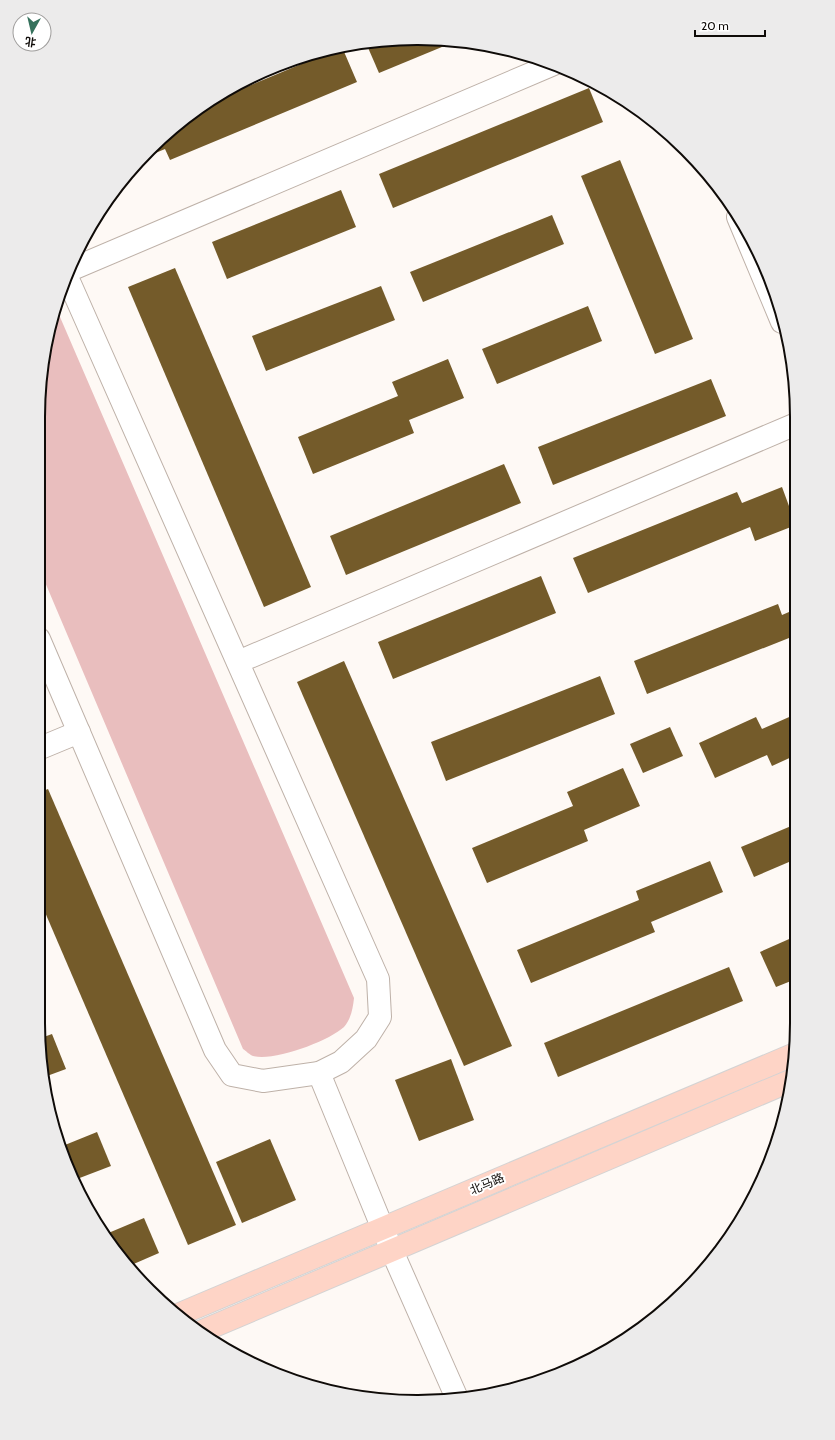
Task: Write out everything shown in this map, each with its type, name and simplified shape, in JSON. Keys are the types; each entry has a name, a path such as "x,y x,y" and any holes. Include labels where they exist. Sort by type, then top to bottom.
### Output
{"main road":[{"name":"北马路","path":"184,1312 788,1057"},
{"name":"北马路","path":"207,1329 785,1083"}],"street":[{"path":"77,267 545,68"},
{"path":"45,655 215,1050 232,1075 263,1081 319,1073 342,1062 366,1039 380,1017 378,979 70,284"},
{"path":"238,662 790,427"},
{"path":"45,747 79,732"},
{"path":"319,1073 382,1228 455,1393"}],"shaded area":[{"path":"59,317 354,998 350,1017 344,1027 337,1033 300,1049 274,1056 262,1057 253,1056 243,1049 45,582 46,393 52,345"}],"building":[{"path":"418,45 444,46 379,73 368,48"},
{"path":"344,52 357,82 170,160 165,149 155,153 191,122 244,88 301,64"},
{"path":"589,88 603,122 393,208 379,174"},
{"path":"620,160 693,339 655,354 581,176"},
{"path":"341,190 356,227 227,279 212,242"},
{"path":"552,215 564,244 423,302 410,272"},
{"path":"175,268 311,587 264,607 128,287"},
{"path":"381,286 395,320 266,371 252,336"},
{"path":"588,306 602,341 497,384 482,349"},
{"path":"448,359 464,398 409,420 414,433 313,474 298,437 398,396 392,382"},
{"path":"711,379 726,416 553,485 538,447"},
{"path":"504,464 521,503 346,575 330,536"},
{"path":"782,487 790,509 790,527 755,541 750,527 588,593 573,558 737,492 742,503"},
{"path":"541,576 556,613 393,679 378,642"},
{"path":"778,604 782,615 790,612 790,640 789,638 647,694 634,661"},
{"path":"344,661 512,1046 464,1066 297,682"},
{"path":"600,676 615,714 446,781 431,742"},
{"path":"756,717 762,729 790,717 790,758 772,766 767,755 715,778 699,743"},
{"path":"670,727 683,756 643,773 630,744"},
{"path":"623,768 640,806 584,830 588,841 487,883 472,848 573,806 567,792"},
{"path":"48,789 236,1225 188,1245 45,912 45,790"},
{"path":"790,827 790,862 754,877 741,847"},
{"path":"710,861 723,892 651,922 655,932 531,983 517,950 639,900 636,891"},
{"path":"790,939 790,981 776,987 760,952"},
{"path":"729,967 743,1001 558,1077 544,1043"},
{"path":"52,1034 66,1069 49,1075 46,1047 46,1036"},
{"path":"451,1059 474,1120 419,1141 395,1080"},
{"path":"97,1132 111,1166 79,1178 66,1145"},
{"path":"270,1139 296,1200 242,1223 216,1162"},
{"path":"144,1218 159,1253 134,1264 110,1232"}]}
